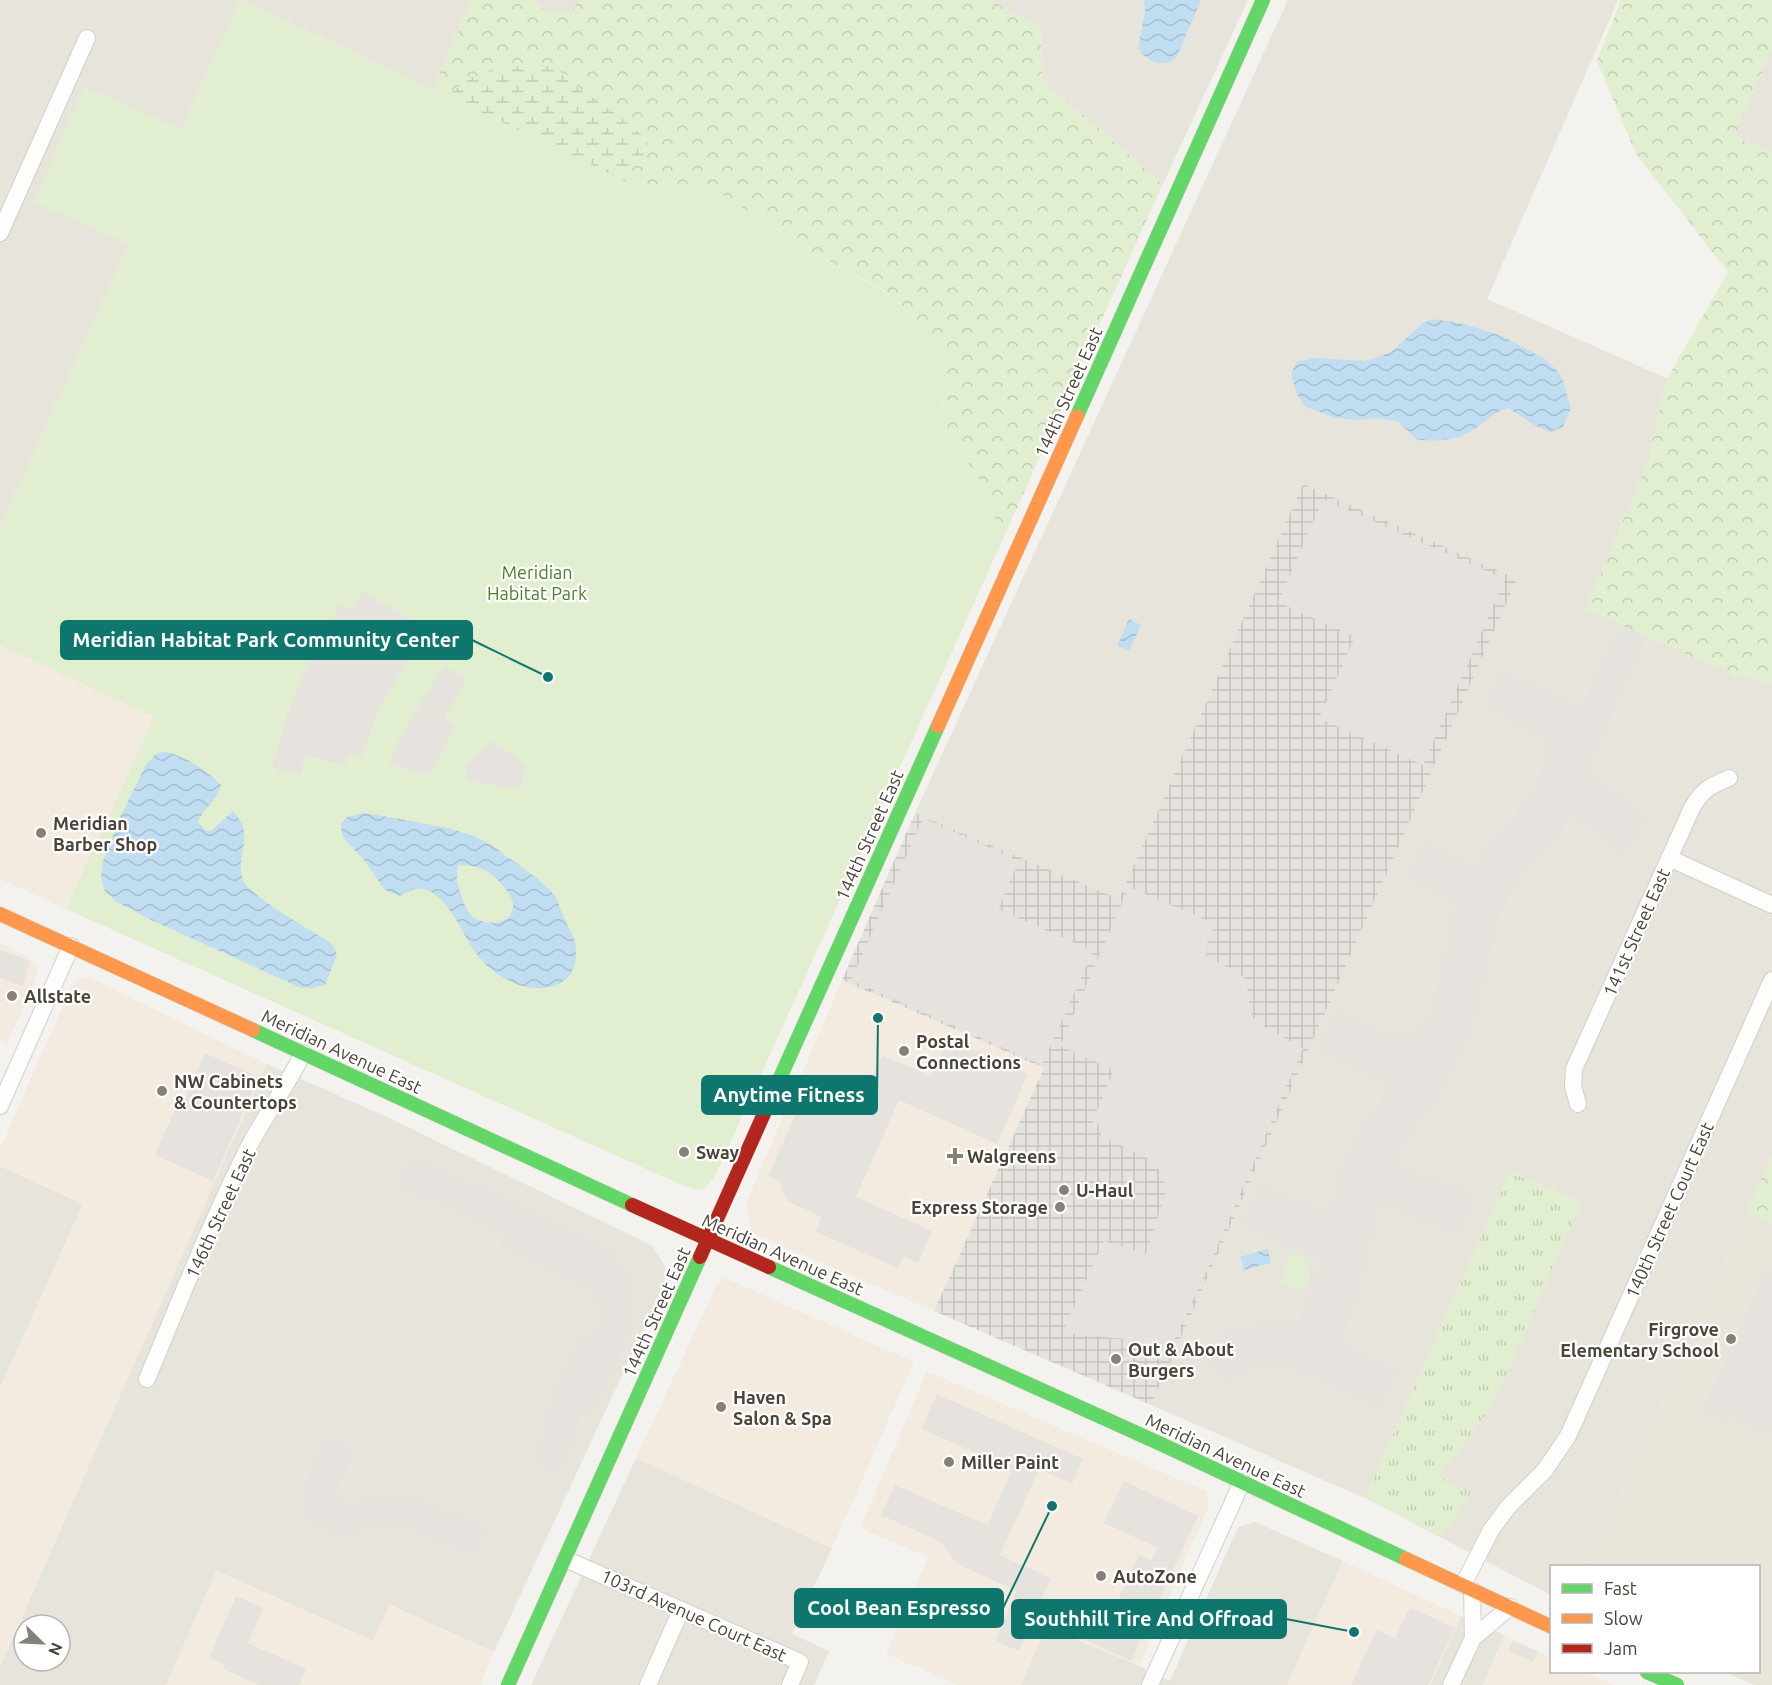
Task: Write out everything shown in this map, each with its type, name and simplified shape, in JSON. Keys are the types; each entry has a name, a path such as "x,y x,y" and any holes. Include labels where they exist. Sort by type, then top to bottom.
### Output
{"street":[{"name":"144th Street East","path":"508,1685 1263,0"},
{"path":"0,233 87,38"},
{"name":"141st Street East","path":"1578,1104 1573,1086 1574,1069 1691,810 1700,793 1711,785 1729,778"},
{"path":"1669,858 1772,905"},
{"name":"Meridian Avenue East","path":"0,914 1242,1482 1550,1627"},
{"path":"0,1106 71,946"},
{"name":"140th Street Court East","path":"1473,1638 1468,1588 1491,1530 1508,1507 1545,1470 1568,1436 1772,980"},
{"name":"146th Street East","path":"147,1379 215,1218 247,1151 303,1053"},
{"path":"1150,1685 1242,1482"},
{"name":"103rd Avenue Court East","path":"565,1558 800,1662 790,1685"},
{"name":"140th Street Court East","path":"1451,1685 1473,1638 1510,1607"},
{"path":"648,1685 681,1610"},
{"path":"1651,1673 1670,1684"}],"shaded area":[{"path":"0,0 240,0 0,528"},
{"path":"241,0 472,0 433,89"},
{"path":"532,0 582,0 569,11 550,13"},
{"path":"990,0 1248,0 1163,184 1042,80 1041,28"},
{"path":"1288,0 1618,0 1487,299 1682,385 1731,674 1772,683 1772,1163 1589,1565 1550,1565 1550,1594 1407,1520 1581,1202 1510,1172 1365,1498 1151,1405 1517,579 1303,484 1119,899 915,813"},
{"path":"1772,48 1772,153 1734,136"},
{"path":"1303,484 1517,579 1151,1405 934,1311 1044,1068 842,980 915,813 1119,899"},
{"path":"1323,499 1505,579 1423,765 1319,718 1355,637 1278,602"},
{"path":"362,591 415,622 407,636 417,642 379,710 361,757 348,754 346,765 305,756 301,775 272,768 284,723 300,681 341,604 351,610"},
{"path":"1620,627 1645,638 1586,770 1646,818 1638,828 1642,832 1624,854 1574,814 1514,885 1498,917 1492,934 1481,995 1462,1051 1435,1101 1404,1142 1393,1164 1474,1195 1459,1234 1380,1203 1375,1216 1359,1291 1338,1341 1397,1370 1379,1408 1296,1369 1284,1366 1254,1369 1240,1373 1226,1382 1200,1347 1220,1335 1243,1327 1268,1323 1297,1326 1309,1300 1322,1259 1242,1225 1260,1185 1330,1214 1350,1149 1363,1125 1389,1091 1391,1084 1318,1050 1336,1011 1396,1038 1424,1028 1428,1020 1441,977 1449,929 1458,903 1407,880 1423,843 1476,866 1497,835 1531,798 1543,771 1547,748 1546,739 1514,724 1510,717 1485,706 1501,671 1582,708"},
{"path":"0,645 154,717 66,909 0,879"},
{"path":"444,667 467,678 444,719 456,726 429,776 388,763 420,704"},
{"path":"490,741 507,751 526,767 519,789 469,781 464,767"},
{"path":"923,818 1019,861 998,909 1093,951 1042,1065 851,980"},
{"path":"1129,887 1215,924 1207,943 1206,957 1239,973 1244,978 1254,1019 1303,1048 1208,1268 1167,1355 1135,1340 1062,1333 1104,1241 1146,1254 1165,1194 1164,1180 1150,1160 1100,1136 1104,1127 1092,1122 1114,1070 1060,1046"},
{"path":"0,943 28,957 36,964 38,973 7,1045 0,1041"},
{"path":"0,950 30,961 23,986 0,978"},
{"path":"88,977 267,1064 24,1613 12,1613 12,1639 0,1666 0,1388 83,1204 0,1166 0,1149 74,981"},
{"path":"842,980 1044,1067 934,1311 752,1233 746,1203"},
{"path":"948,1038 1028,1074 997,1144 899,1100 856,1197 932,1231 918,1263 903,1256 898,1268 816,1232 821,1217 789,1202 782,1192 781,1182 768,1176 797,1111 809,1116 820,1092 858,1108 882,1055 931,1076"},
{"path":"205,1053 259,1077 213,1181 155,1155 178,1102 183,1104"},
{"path":"267,1064 387,1117 651,1245 665,1266 664,1284 494,1652 390,1605 373,1641 217,1571 166,1685 0,1685 0,1666 12,1639 12,1673 72,1673 72,1613 24,1613"},
{"path":"411,1156 598,1242 614,1255 627,1276 633,1293 632,1324 593,1413 583,1409 569,1456 557,1476 534,1458 543,1437 553,1396 582,1333 594,1338 598,1330 601,1312 595,1295 583,1285 501,1246 506,1233 398,1185"},
{"path":"0,1166 83,1204 0,1388"},
{"name":"Firgrove Elementary School","path":"1747,1211 1772,1223 1772,1685 1755,1685 1726,1673 1760,1673 1760,1565 1589,1565"},
{"path":"1767,1266 1772,1268 1772,1437 1729,1417 1726,1423 1702,1412"},
{"path":"725,1278 914,1362 832,1548 636,1458 716,1286"},
{"path":"927,1371 1206,1491 1209,1505 1139,1666 1046,1626 1021,1685 958,1685 886,1654 928,1557 860,1528"},
{"path":"937,1394 1083,1459 1072,1484 1039,1469 1000,1555 1051,1578 1019,1651 995,1641 1017,1591 957,1564 941,1542 881,1515 895,1485 988,1525 1012,1469 921,1429"},
{"path":"328,1437 354,1449 336,1488 335,1495 338,1501 347,1504 403,1495 413,1497 485,1528 473,1555 401,1525 337,1534 322,1529 308,1515 304,1498 306,1486"},
{"path":"636,1458 832,1548 792,1634 829,1651 814,1685 531,1685"},
{"path":"1124,1481 1198,1516 1131,1661 1071,1633 1084,1605 1123,1623 1130,1608 1117,1602 1139,1555 1151,1561 1158,1548 1104,1523"},
{"path":"1255,1522 1343,1561 1287,1685 1021,1685 1046,1626 1170,1681 1238,1527"},
{"path":"1343,1561 1461,1616 1430,1685 1287,1685"},
{"path":"216,1571 373,1641 389,1605 494,1652 480,1685 166,1685"},
{"path":"236,1596 263,1608 248,1643 306,1669 299,1685 260,1685 223,1669 224,1664 209,1658"},
{"path":"1410,1607 1455,1628 1428,1685 1351,1685 1377,1630 1395,1638"},
{"path":"1461,1616 1504,1635 1483,1685 1430,1685"},
{"path":"1504,1635 1550,1657 1550,1673 1586,1673 1614,1685 1483,1685"},
{"path":"1513,1641 1538,1652 1533,1662 1508,1651"}],"green space":[{"path":"240,0 433,89 472,0 532,0 550,13 569,11 582,0 990,0 1041,28 1042,80 1163,184 1003,539 978,477 942,427 944,348 887,292 799,245 70,374"},
{"name":"Meridian Habitat Park","path":"240,0 648,192 714,189 799,245 887,293 944,348 942,427 978,477 1003,539 716,1174 705,1188 698,1190 684,1186 66,909 154,717 0,645 0,528 129,244 34,202 84,87 181,129"},
{"path":"1621,0 1772,0 1772,48 1734,136 1772,153 1772,683 1731,674 1585,609 1646,467 1667,379 1728,272 1636,154 1597,61"},
{"path":"500,66 549,66 571,77 584,93 618,115 649,141 645,155 608,194 434,95 450,93 471,78"},
{"path":"1772,1156 1772,1223 1747,1211"},
{"path":"1510,1172 1581,1202 1494,1403 1439,1477 1472,1492 1441,1537 1365,1498"},
{"path":"1291,1254 1302,1258 1311,1274 1305,1291 1281,1283"}],"water":[{"path":"1144,0 1201,0 1177,56 1167,63 1156,63 1138,48 1145,12"},
{"path":"1433,319 1464,324 1502,336 1545,359 1561,375 1571,408 1563,427 1550,432 1508,408 1462,436 1443,440 1417,440 1399,422 1379,418 1355,420 1332,417 1304,406 1297,394 1291,375 1296,362 1314,358 1366,361 1391,352 1423,323"},
{"path":"1129,619 1141,625 1129,651 1117,646"},
{"path":"167,752 196,765 221,785 217,795 198,822 206,831 211,831 233,811 244,829 241,875 244,882 270,905 334,947 337,955 325,985 301,988 149,919 117,902 105,891 101,878 103,861 122,813 146,765 157,753"},
{"path":"364,813 450,829 481,839 495,847 540,881 556,898 576,946 572,971 560,984 542,988 522,986 498,974 478,956 451,912 434,893 423,889 412,890 400,896 385,890 363,859 342,836 341,823 347,817","holes":["458,865 478,867 488,872 502,885 513,902 509,917 491,923 478,920 471,915 464,902 457,879"]},
{"path":"1268,1249 1271,1263 1244,1270 1240,1257"}],"traffic: fast":[{"path":"1077,416 1263,0"},
{"path":"771,1098 938,726"},
{"path":"253,1030 632,1205"},
{"path":"508,1685 700,1257"},
{"path":"769,1267 1161,1444 1406,1559"},
{"path":"1649,1673 1677,1685"}],"traffic: slow":[{"path":"938,726 1077,416"},
{"path":"0,914 253,1030"},
{"path":"1406,1559 1550,1626"}],"traffic: jam":[{"path":"700,1257 771,1098"},
{"path":"632,1205 769,1267"}],"place":[{"name":"Meridian Habitat Park Community Center","path":"548,677"},
{"name":"Meridian Barber Shop","path":"41,833"},
{"name":"Allstate","path":"12,996"},
{"name":"Anytime Fitness","path":"878,1018"},
{"name":"Postal Connections","path":"904,1051"},
{"name":"NW Cabinets & Countertops","path":"162,1091"},
{"name":"Sway","path":"684,1152"},
{"name":"Walgreens","path":"955,1156"},
{"name":"U-Haul","path":"1064,1190"},
{"name":"Express Storage","path":"1060,1207"},
{"name":"Firgrove Elementary School","path":"1731,1339"},
{"name":"Out & About Burgers","path":"1116,1359"},
{"name":"Haven Salon & Spa","path":"721,1407"},
{"name":"Miller Paint","path":"949,1462"},
{"name":"Cool Bean Espresso","path":"1052,1506"},
{"name":"AutoZone","path":"1101,1576"},
{"name":"Southhill Tire And Offroad","path":"1354,1632"}]}
